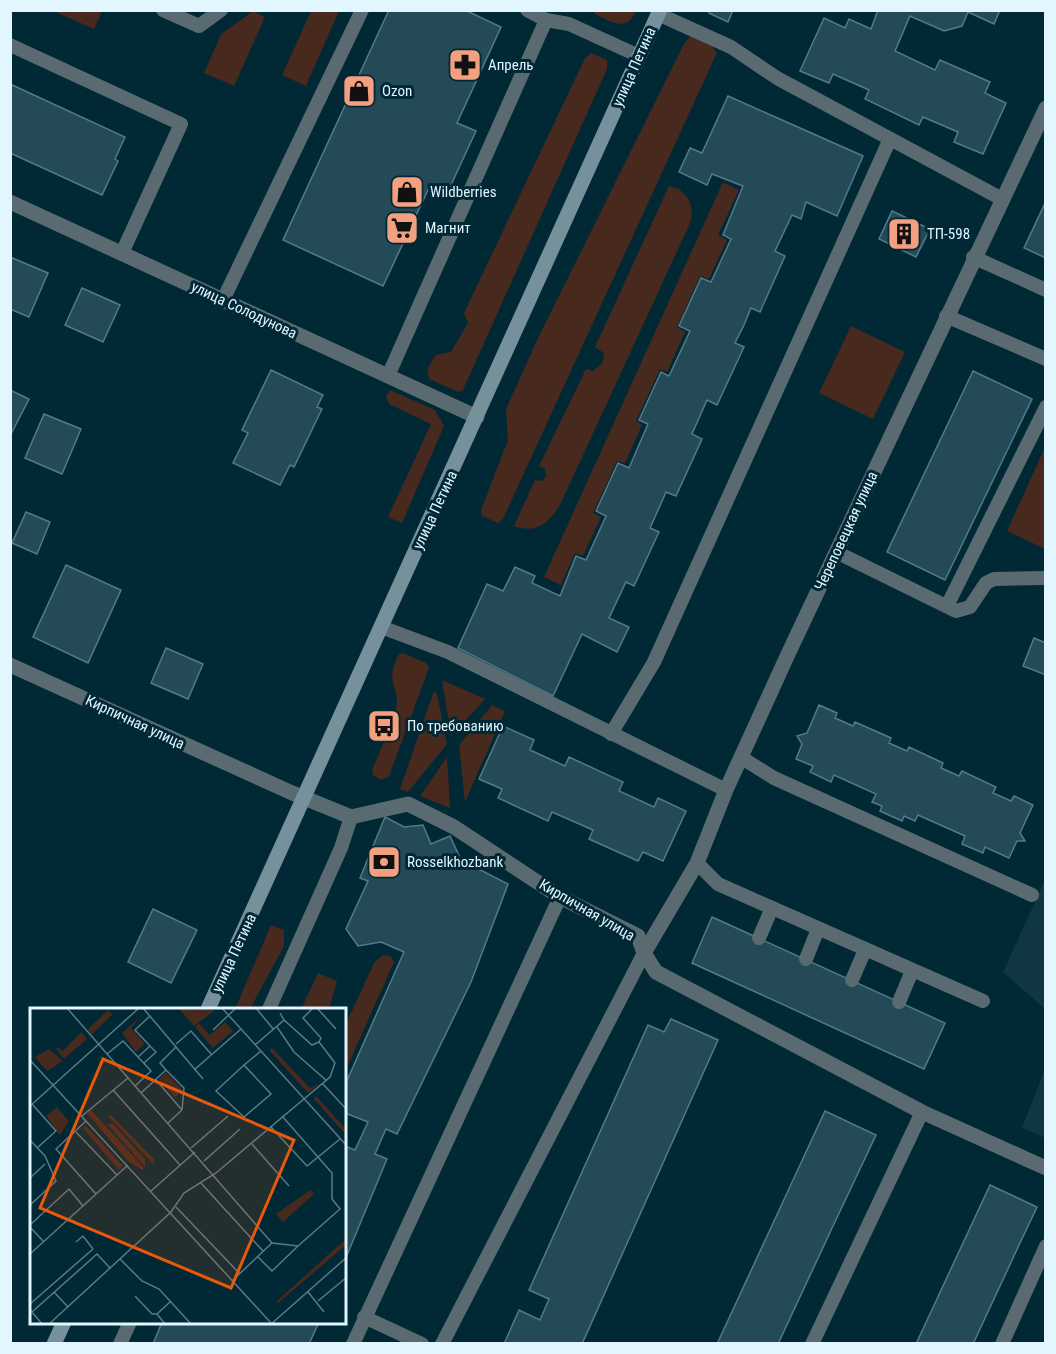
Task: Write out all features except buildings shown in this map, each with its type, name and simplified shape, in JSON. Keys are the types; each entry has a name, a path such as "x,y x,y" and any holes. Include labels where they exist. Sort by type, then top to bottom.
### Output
{"main road":[{"name":"улица Петина","path":"208,1008 659,12"},
{"path":"54,1344 64,1324"}],"street":[{"name":"Череповецкая улица","path":"644,953 697,863 726,790 836,552 973,257 1046,108"},
{"name":"улица Солодунова","path":"10,202 477,417"},
{"name":"Кирпичная улица","path":"10,664 304,799 351,818 408,804 454,827 560,897 638,936 644,953 656,972 922,1112 1046,1168"}],"lane":[{"path":"164,10 199,26 221,10"},
{"path":"223,300 362,10"},
{"path":"527,10 546,20 568,24 639,56"},
{"path":"659,12 731,47 777,78 1002,199"},
{"path":"388,376 546,20"},
{"path":"10,45 181,124 122,253"},
{"path":"611,734 654,662 890,139"},
{"path":"973,257 1046,290"},
{"path":"946,316 1046,359"},
{"path":"947,606 1046,407"},
{"path":"836,552 956,611 970,607 986,583 994,579 1046,578"},
{"path":"381,627 448,652 726,790"},
{"path":"742,758 774,778 1032,895"},
{"path":"268,1008 341,848 351,818"},
{"path":"697,863 718,884 983,1001"},
{"path":"353,1344 560,897"},
{"path":"759,938 772,908"},
{"path":"806,959 818,929"},
{"path":"852,980 865,950"},
{"path":"442,1344 644,953"},
{"path":"899,1002 912,971"},
{"path":"812,1344 922,1112"},
{"path":"1002,1344 1046,1245"},
{"path":"364,1317 422,1344"},
{"path":"120,1344 130,1324"}],"shaded area":[{"path":"102,10 94,29 53,11"},
{"path":"592,10 636,11 626,23 618,24 598,16"},
{"path":"253,11 265,17 234,86 204,73 221,34"},
{"path":"311,11 339,11 306,86 282,75"},
{"path":"691,36 712,46 717,53 503,519 498,523 482,516 481,510 508,440 506,409 538,338 685,42"},
{"path":"591,53 607,60 607,69 463,390 458,392 429,379 429,366 436,355 451,352 468,323 464,313 585,58"},
{"path":"723,182 739,190 718,235 727,240 709,279 700,276 677,327 685,332 667,372 660,369 636,421 642,425 625,463 617,461 593,513 601,517 583,556 575,553 561,585 544,577"},
{"path":"669,186 679,189 688,198 692,209 691,221 560,505 541,526 529,529 514,526 535,480 542,481 546,476 545,469 539,466 586,369 592,371 602,364 604,353 595,347"},
{"path":"851,326 905,352 873,419 819,393"},
{"path":"390,390 435,410 444,426 402,523 388,517 431,424 389,404 386,396"},
{"path":"1045,447 1046,549 1007,531"},
{"path":"403,653 426,663 429,668 389,776 381,780 373,775 372,770 396,708 392,672 399,654"},
{"path":"442,680 485,699 451,736"},
{"path":"434,691 437,694 447,744 408,792 400,789"},
{"path":"492,705 505,711 465,802 459,745"},
{"path":"447,757 450,808 420,796"},
{"path":"1045,880 1045,1009 1003,972"},
{"path":"271,925 284,930 284,946 251,1008 235,1008"},
{"path":"383,955 390,956 394,962 346,1070 346,1024 374,963"},
{"path":"318,973 337,981 329,1008 301,1008"},
{"path":"1045,1069 1045,1138 1022,1128"}],"place":[{"name":"Апрель","path":"465,65"},
{"name":"Ozon","path":"359,91"},
{"name":"Wildberries","path":"407,192"},
{"name":"Магнит","path":"402,228"},
{"name":"ТП-598","path":"904,234"},
{"name":"По требованию","path":"384,726"},
{"name":"Rosselkhozbank","path":"384,862"}]}
